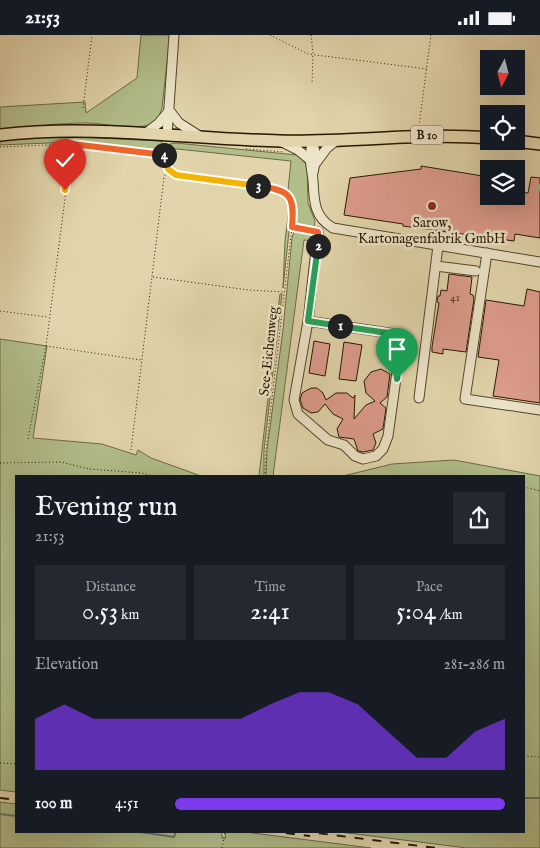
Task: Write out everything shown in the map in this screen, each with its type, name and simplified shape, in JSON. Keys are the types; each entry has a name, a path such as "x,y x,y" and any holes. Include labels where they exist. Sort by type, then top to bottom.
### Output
{"main road":[{"name":"B 10","path":"0,135 70,130 146,133 166,138 202,137 283,147 313,141 418,135 480,138"},
{"path":"525,142 540,144"}],"street":[{"path":"166,138 174,35"},
{"path":"146,133 159,123 169,110"},
{"path":"169,110 179,123 202,137"},
{"path":"312,162 337,140"},
{"path":"313,141 312,178 316,210 322,220 334,229 540,262"},
{"path":"283,147 298,150 312,162"},
{"path":"308,321 402,335 391,423 383,449 376,456 363,459 355,456 344,445 328,440 298,414 294,400 308,321 318,232"},
{"path":"419,398 426,347 429,276 436,266 438,246"},
{"path":"487,253 465,399 540,410"},
{"path":"436,266 476,271"},
{"path":"416,346 426,347"}],"path":[{"path":"83,109 92,35"},
{"path":"270,35 308,54 313,53 427,69"},
{"path":"311,35 313,53 312,84"},
{"path":"418,135 431,35"},
{"path":"131,450 164,177 168,169 164,153 166,138"},
{"path":"0,147 72,144 164,153"},
{"path":"28,439 46,346 48,317 72,144"},
{"path":"245,149 283,147"},
{"name":"See-Eichenweg","path":"168,169 173,174 182,177 283,190 292,201 292,227 266,451 265,475"},
{"path":"292,227 318,232"},
{"path":"152,277 249,290 284,292"},
{"path":"0,311 48,317"},
{"path":"46,346 142,360"},
{"path":"0,463 61,462 89,469 149,475"},
{"path":"525,487 540,491"},
{"path":"525,756 540,757"},
{"path":"0,763 15,764"},
{"path":"222,848 224,833"}],"green space":[{"path":"141,35 170,35 162,108 156,121 141,127 75,123 0,130 0,107 85,102 86,113 137,78"},
{"path":"53,136 161,141 163,144 159,151 72,142 0,145 0,141"},
{"path":"176,143 297,155 307,165 308,203 315,221 314,228 312,230 299,226 296,222 295,200 288,190 291,161 168,148 170,144"},
{"path":"290,201 291,213 283,288 285,241"},
{"path":"298,230 309,234 314,241 304,240 273,475 266,475 267,450 294,231"},
{"path":"280,294 282,294 264,450 264,475 259,475"},
{"path":"0,339 47,346 33,438 102,444 136,455 138,450 151,458 198,475 15,475 15,792 0,790"},
{"path":"454,460 540,476 540,848 467,848 348,833 525,833 525,475 347,475 392,464"},
{"path":"0,802 15,804 15,833 222,833 222,838 225,839 226,833 253,833 371,848 0,848"}],"building":[{"name":"Sarow, Kartonagenfabrik GmbH","path":"421,166 480,176 480,205 525,205 525,192 528,193 531,177 540,178 540,238 515,234 514,241 403,226 403,224 344,215 350,178 421,169"},
{"path":"449,274 472,277 470,294 473,295 474,299 466,352 443,349 443,354 432,352 432,347 439,303 437,302 438,296 440,296 441,290 447,291"},
{"path":"527,289 540,292 540,403 493,396 499,360 478,357 486,300 524,306"},
{"path":"314,341 330,344 325,376 309,373"},
{"path":"344,342 362,345 356,381 339,379"},
{"path":"381,369 390,374 387,397 380,403 386,408 383,429 373,434 376,443 373,450 358,451 354,439 339,437 337,429 343,419 333,414 325,404 318,412 311,413 303,408 300,400 302,393 311,388 317,388 323,393 326,400 336,393 347,393 353,398 355,395 354,419 366,405 375,401 366,393 364,381 371,372"}],"waterway":[{"path":"525,798 540,798"},
{"path":"0,814 15,816"},
{"path":"147,833 174,837 175,833"}],"tunnel":[{"path":"536,188 540,189"}],"railway":[{"path":"0,798 15,800"},
{"path":"285,833 310,836"},
{"path":"317,833 436,848"}],"place":[{"name":"Sarow, Kartonagenfabrik GmbH","path":"432,206"}],"route":[{"path":"65,190 72,144 164,153 168,169 173,174 182,177 283,190 293,205 292,227 318,232 308,321 402,335 397,379"}]}
